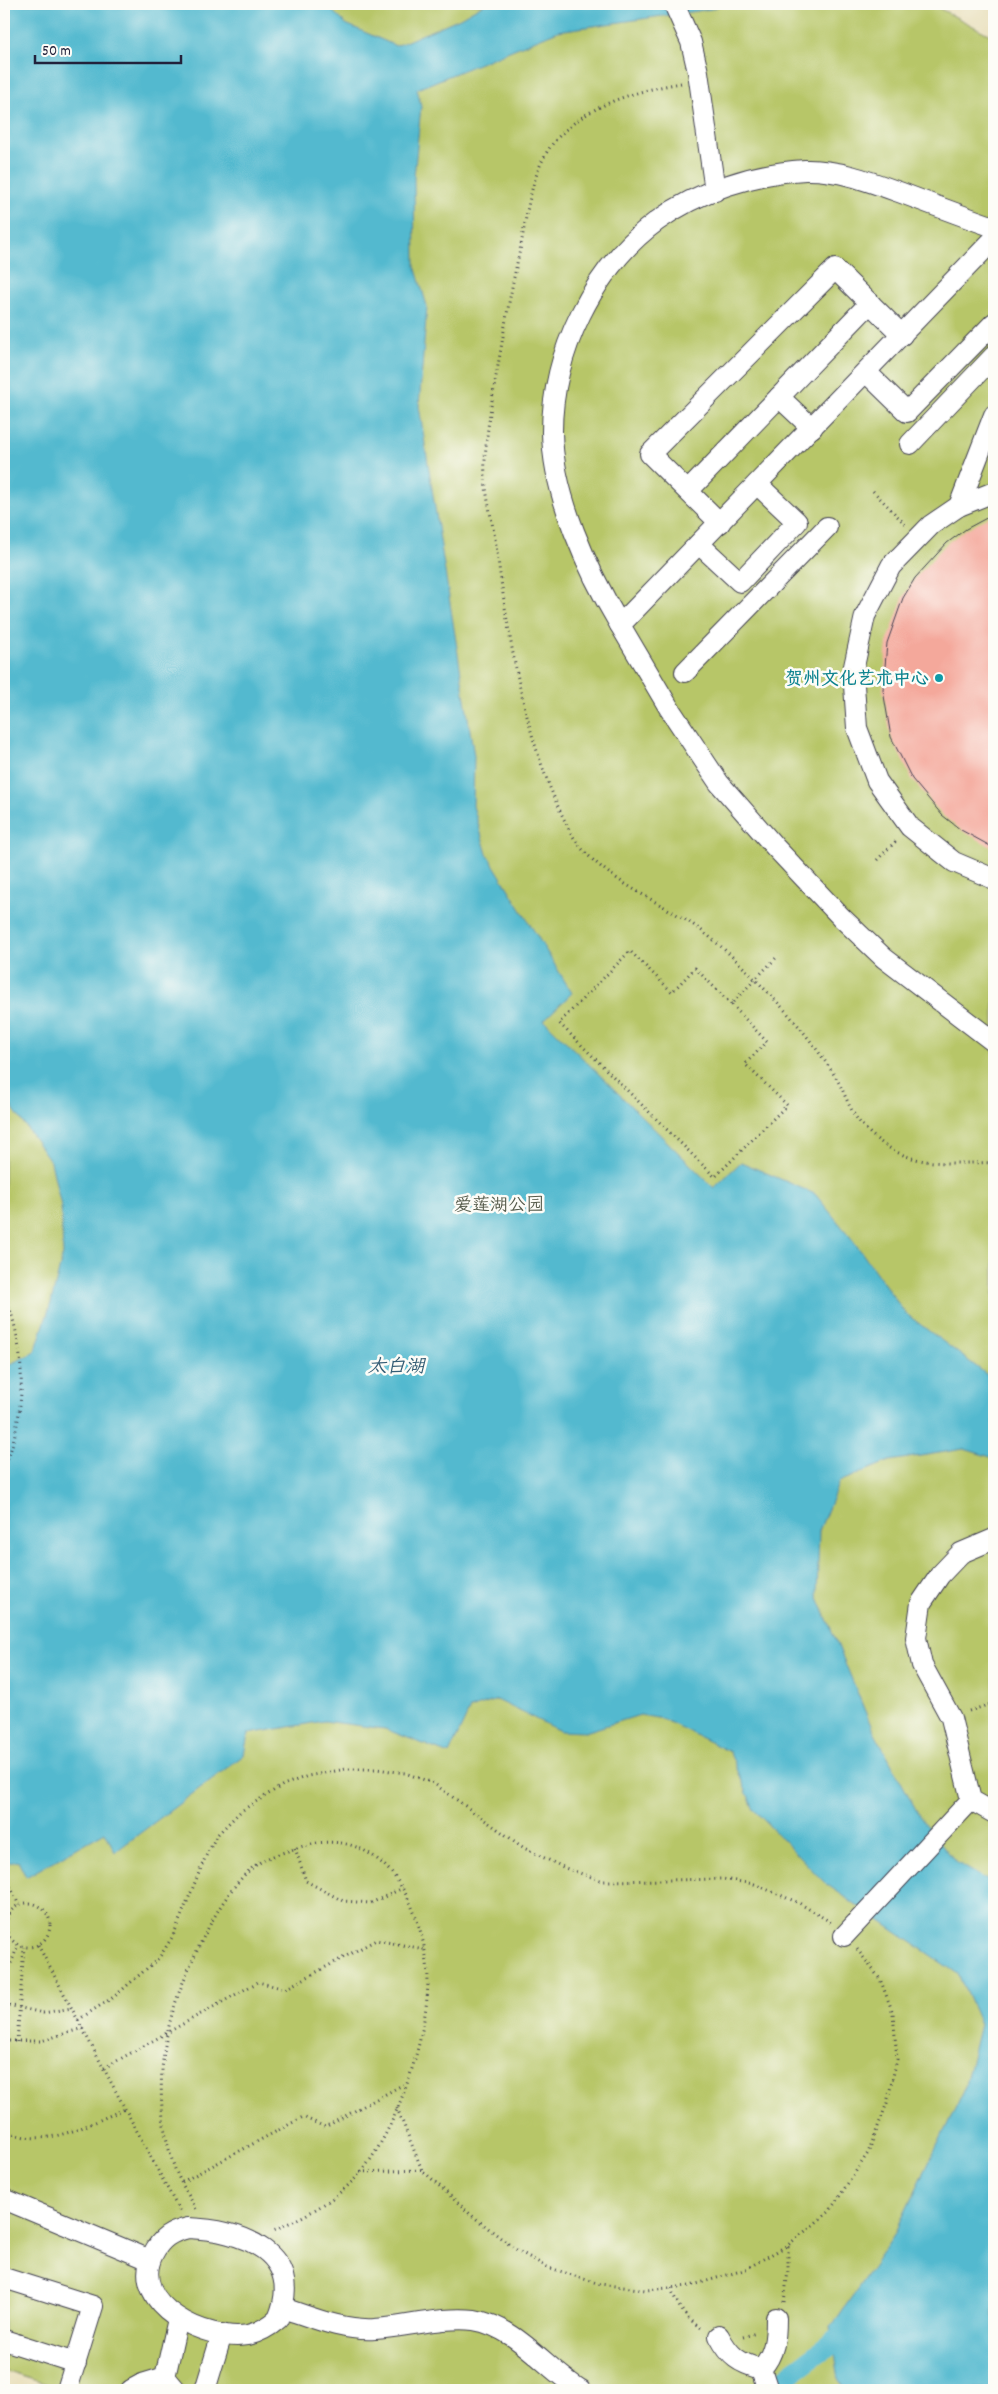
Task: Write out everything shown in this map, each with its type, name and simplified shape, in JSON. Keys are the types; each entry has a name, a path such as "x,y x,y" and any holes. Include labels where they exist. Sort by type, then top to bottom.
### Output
{"street":[{"path":"674,4 691,42 698,72 715,191"},
{"path":"994,227 836,172 806,170 773,174 715,191 692,200 657,221 616,261 581,314 569,339 561,367 552,432 560,482 585,556 602,595 670,708 719,783 775,847 841,917 888,961 994,1042"},
{"path":"620,625 902,335 992,248"},
{"path":"720,523 650,454 835,268 902,335"},
{"path":"688,491 870,303"},
{"path":"867,372 907,412 994,324"},
{"path":"910,444 994,356"},
{"path":"779,397 812,428"},
{"path":"959,506 994,415"},
{"path":"699,544 740,582 797,522 756,484"},
{"path":"994,492 959,506 931,525 892,566 865,616 853,671 857,728 877,781 910,827 954,862 994,879"},
{"path":"685,672 826,527"},
{"path":"994,1539 961,1553 940,1575 921,1603 916,1638 922,1665 950,1718 971,1800 994,1813"},
{"path":"844,1936 971,1800"},
{"path":"4,2199 150,2260"},
{"path":"197,2228 232,2233 250,2240 277,2261 282,2271 286,2294 278,2319 258,2332 246,2335 222,2334 204,2330 178,2319 163,2307 150,2284 150,2260 165,2236 175,2231 197,2228"},
{"path":"4,2278 93,2306 67,2390"},
{"path":"283,2308 331,2324 374,2329 435,2322 474,2320 500,2329 581,2390"},
{"path":"761,2369 768,2362 776,2340 776,2318"},
{"path":"131,2390 142,2384 170,2384 178,2319"},
{"path":"205,2390 222,2334"},
{"path":"719,2336 727,2350 743,2364 761,2369"},
{"path":"4,2340 76,2363"},
{"path":"761,2369 768,2390"}],"path":[{"path":"874,491 918,538"},
{"path":"877,860 910,827"},
{"path":"630,951 672,992 695,968 730,1004 767,1042 745,1064 787,1105 715,1177 559,1023 630,951"},
{"path":"730,1004 776,958"},
{"path":"4,1292 12,1313 20,1351 22,1402 17,1430 4,1470"},
{"path":"950,1718 994,1703"},
{"path":"78,2020 116,1996 159,1958 173,1936 205,1858 217,1835 241,1811 283,1785 308,1776 346,1769 377,1769 405,1773 433,1783 524,1848 565,1868 604,1881 723,1879 754,1884 800,1903 820,1915 844,1936 880,1979 893,2014 897,2059 887,2103 868,2153 829,2212 788,2245 744,2270 690,2286 646,2290 600,2284 547,2267 515,2248 470,2214 422,2170 397,2108"},
{"path":"197,2228 182,2182 174,2168 163,2126 161,2068 166,2033 176,1996 193,1958 238,1882 259,1862 312,1842 338,1841 358,1846 375,1856 393,1873 403,1888 419,1927 427,1964 426,2001 415,2055 397,2108 382,2139 360,2172 336,2197 298,2220 250,2240"},
{"path":"295,1848 306,1882 343,1901 371,1903 403,1888"},
{"path":"4,1872 19,1905"},
{"path":"34,1904 46,1913 49,1919 48,1934 38,1945 24,1947 18,1945 5,1928 9,1914 19,1905 34,1904"},
{"path":"4,1938 8,1934"},
{"path":"104,2068 258,1982 285,1989 376,1940 424,1949"},
{"path":"4,1982 18,1945"},
{"path":"38,1945 125,2108 197,2228"},
{"path":"17,2042 24,1947"},
{"path":"4,2004 43,2013 72,2008"},
{"path":"4,2041 41,2041 83,2028"},
{"path":"182,2182 303,2117 325,2127 407,2083"},
{"path":"4,2130 27,2139 46,2139 67,2133 125,2108"},
{"path":"360,2172 422,2170"},
{"path":"671,2288 676,2304 686,2316 701,2328 719,2336 741,2338 760,2331 776,2318 784,2304 787,2291 788,2245"}],"green space":[{"name":"爱莲湖公园","path":"4,4 931,4 994,37 994,2390 67,2390 4,2371"}],"water":[{"name":"太白湖","path":"4,4 325,4 346,24 396,46 460,18 484,4 723,4 711,9 558,31 417,89 421,106 414,177 415,266 427,306 419,406 474,756 473,806 487,854 572,993 544,1020 714,1188 741,1162 815,1194 852,1239 905,1313 994,1380 994,1458 964,1449 889,1461 839,1482 819,1531 817,1595 872,1728 920,1817 956,1862 994,1884 994,2390 845,2390 837,2374 831,2327 893,2237 964,2090 980,2024 958,1974 826,1884 754,1810 730,1752 663,1719 640,1715 585,1732 560,1731 497,1700 470,1709 449,1754 385,1729 324,1721 248,1734 244,1755 115,1852 105,1832 26,1877 18,1861 4,1864 4,1367 35,1352 51,1303 63,1254 61,1206 51,1162 4,1096 4,194 8,190 4,176"}],"building":[{"name":"贺州文化艺术中心","path":"994,514 994,848 961,830 942,815 912,779 891,737 883,690 887,643 903,598 915,578 947,543 966,529"}],"waterway":[{"path":"768,2390 843,2335"}],"place":[{"name":"贺州文化艺术中心","path":"939,678"}]}
